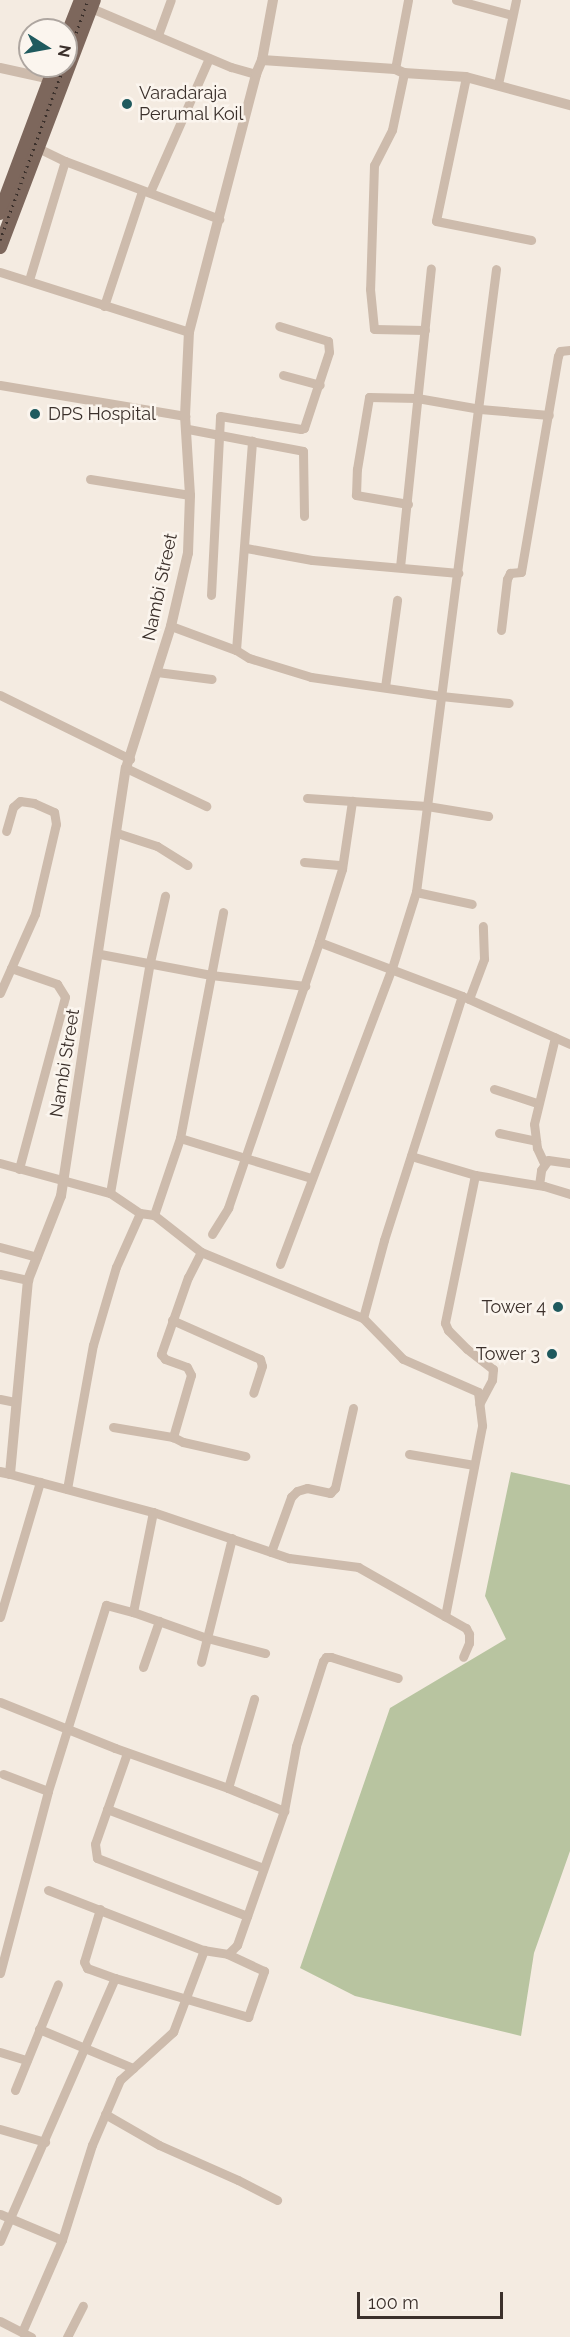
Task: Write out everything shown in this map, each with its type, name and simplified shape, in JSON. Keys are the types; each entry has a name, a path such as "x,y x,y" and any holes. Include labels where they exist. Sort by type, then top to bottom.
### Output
{"main road":[{"path":"78,19 88,3"},
{"path":"78,25 88,3"},
{"path":"0,213 54,78"},
{"path":"0,248 38,148 55,78"}],"street":[{"path":"158,35 171,0"},
{"name":"Nambi Street","path":"5,1473 16,1402 28,1280 61,1196 128,764 171,627 188,553 190,495 188,429 185,416 189,332 256,74 262,60 273,0"},
{"path":"408,0 392,130 374,165 370,289 374,329 425,330"},
{"path":"456,0 512,15"},
{"path":"498,84 516,0"},
{"path":"88,3 208,58 256,74"},
{"path":"104,306 146,192 208,58"},
{"path":"262,60 466,77 570,105"},
{"path":"0,68 18,71"},
{"path":"466,77 436,221 531,240"},
{"path":"38,148 64,161 219,219"},
{"path":"29,280 64,161"},
{"path":"400,567 432,269"},
{"path":"280,1264 392,968 416,892 480,409 496,269"},
{"path":"0,273 29,280 189,332"},
{"path":"211,595 218,435 223,415 301,429 307,424 329,352 329,343 279,326"},
{"path":"501,630 507,579 510,573 521,572 558,356 560,351 570,350"},
{"path":"283,375 320,385"},
{"path":"0,385 185,416"},
{"path":"408,504 356,495 369,397 417,398 480,409 549,415"},
{"path":"188,429 303,451 304,516"},
{"path":"236,650 246,548 252,441"},
{"path":"90,479 190,495"},
{"path":"246,548 312,560 458,573"},
{"path":"386,687 396,600"},
{"path":"171,627 236,650 249,658 311,677 441,696 509,703"},
{"path":"157,672 212,679"},
{"path":"0,695 206,806"},
{"path":"307,798 427,806 488,816"},
{"path":"0,993 34,914 56,824 54,812 41,805 20,801 13,807 6,831"},
{"path":"212,1234 228,1208 319,942 342,865 352,801"},
{"path":"117,833 158,846 187,865"},
{"path":"304,862 342,865"},
{"path":"416,892 472,904"},
{"path":"110,1192 150,962 165,896"},
{"path":"154,1215 180,1138 223,912"},
{"path":"363,1318 384,1240 411,1156 465,998 484,959 483,926"},
{"path":"319,942 392,968 570,1044"},
{"path":"100,954 211,975 304,986"},
{"path":"10,968 57,984 65,997 19,1169"},
{"path":"539,1185 544,1163 536,1141 534,1124 537,1103 555,1037"},
{"path":"494,1089 537,1103"},
{"path":"499,1133 536,1141"},
{"path":"180,1138 311,1178"},
{"path":"411,1156 475,1175 539,1185 570,1194"},
{"path":"544,1163 548,1160 570,1163"},
{"path":"0,1163 110,1192 140,1213 154,1215 201,1252 363,1318 403,1359 478,1392 482,1426 445,1616"},
{"path":"475,1175 445,1323 448,1330 467,1349 493,1368 492,1380 479,1404"},
{"path":"67,1489 93,1345 116,1267 140,1213"},
{"path":"0,1247 37,1257"},
{"path":"173,1437 191,1375 187,1367 162,1357 172,1320 201,1252"},
{"path":"0,1274 28,1280"},
{"path":"172,1320 260,1359 262,1366 253,1393"},
{"path":"0,1399 16,1402"},
{"path":"271,1552 291,1497 297,1491 307,1488 330,1493 334,1488 352,1408"},
{"path":"113,1427 173,1437 183,1442 245,1456"},
{"path":"409,1454 474,1465"},
{"path":"5,1473 153,1512 305,1562 358,1567 466,1628 469,1634 463,1657"},
{"path":"0,1617 40,1482"},
{"path":"133,1612 153,1512"},
{"path":"201,1662 232,1538"},
{"path":"0,1973 48,1791 106,1605 207,1638 265,1653"},
{"path":"143,1667 159,1621"},
{"path":"228,1954 235,1950 284,1811 296,1746 324,1658 331,1657 398,1678"},
{"path":"228,1788 254,1699"},
{"path":"0,1702 127,1753 228,1788 284,1811"},
{"path":"127,1753 95,1844 97,1858 247,1916"},
{"path":"1,1776 48,1791"},
{"path":"107,1809 263,1868"},
{"path":"48,1890 100,1909 204,1950 228,1954 264,1971 248,2017 87,1968 84,1962 100,1909"},
{"path":"22,2332 62,2240 92,2145 120,2080 173,2032 204,1950"},
{"path":"0,2241 115,1978"},
{"path":"15,2090 58,1984"},
{"path":"39,2029 133,2068"},
{"path":"0,2052 27,2060"},
{"path":"105,2114 159,2145 277,2200"},
{"path":"0,2129 45,2142"},
{"path":"0,2214 62,2240"},
{"path":"67,2337 83,2306"},
{"path":"0,2321 32,2337"}],"green space":[{"path":"511,1472 570,1485 570,1851 534,1953 521,2036 355,1996 300,1968 390,1708 506,1639 485,1596"}],"railway":[{"path":"78,28 88,0"},
{"path":"0,240 60,78"}],"place":[{"name":"Varadaraja Perumal Koil","path":"127,104"},
{"name":"DPS Hospital","path":"35,414"},
{"name":"Tower 4","path":"558,1307"},
{"name":"Tower 3","path":"552,1354"}]}
